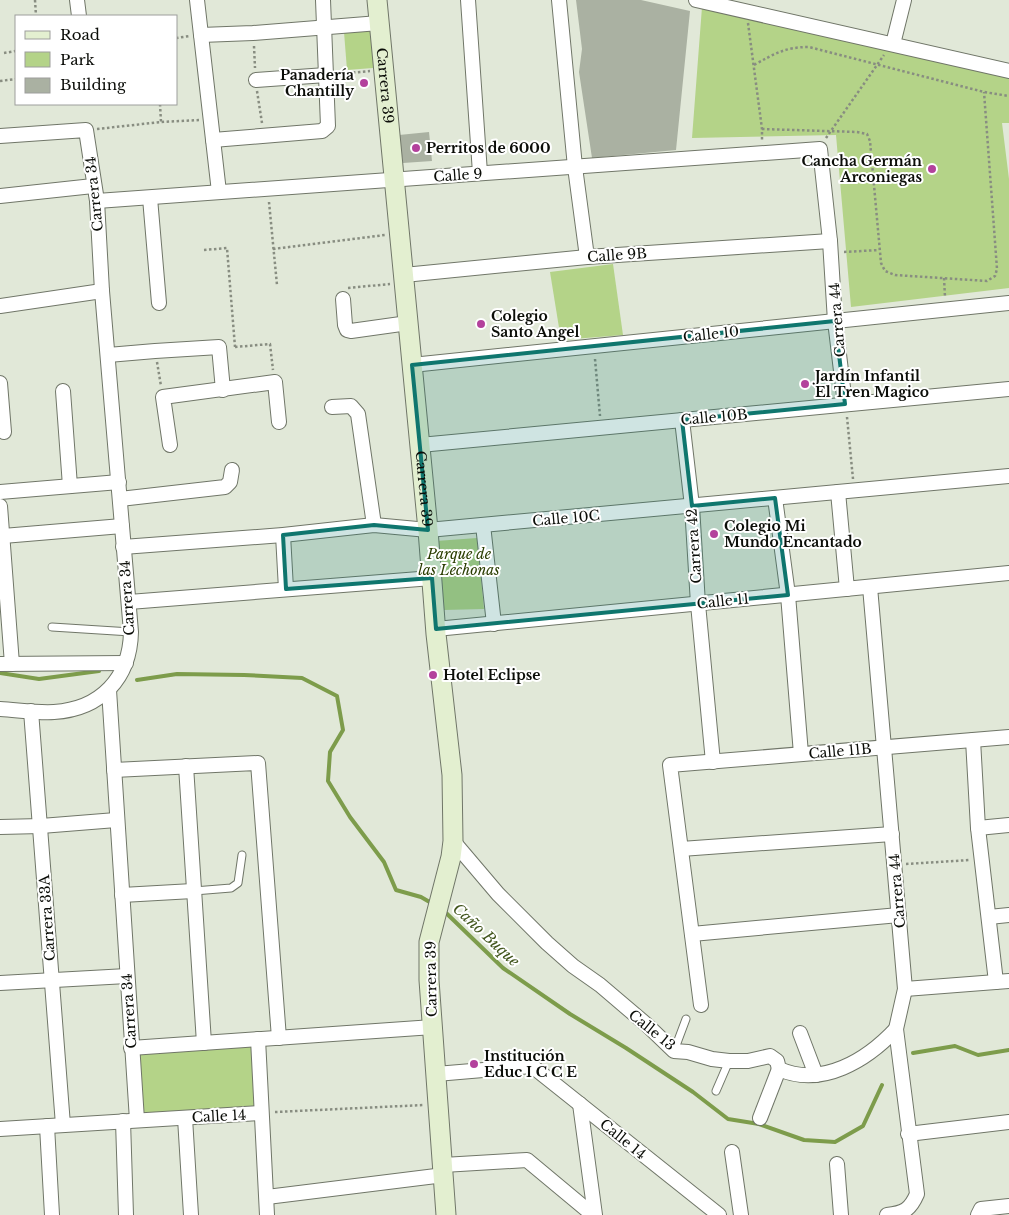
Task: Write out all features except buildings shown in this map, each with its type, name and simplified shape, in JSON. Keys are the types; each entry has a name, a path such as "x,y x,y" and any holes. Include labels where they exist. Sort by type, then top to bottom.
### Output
{"street":[{"path":"77,0 79,15"},
{"path":"198,0 219,192"},
{"path":"213,140 322,131 326,129 328,126 325,28 322,0"},
{"name":"Carrera 39","path":"377,0 436,629 452,775 453,841 451,856 429,942 429,980 446,1215"},
{"path":"468,0 480,173"},
{"path":"559,0 575,166 587,257"},
{"path":"696,0 1009,71"},
{"path":"893,44 904,0"},
{"path":"201,35 379,23"},
{"path":"256,80 326,75"},
{"path":"0,136 86,130"},
{"name":"Carrera 34","path":"86,130 93,186 97,201 102,291 131,632 126,663 109,690 131,1048 126,1215"},
{"name":"Calle 9","path":"97,201 820,149"},
{"name":"Carrera 44","path":"820,149 831,247 835,321 845,404"},
{"path":"0,196 93,186"},
{"path":"150,198 159,302"},
{"name":"Calle 9B","path":"404,279 587,257 831,247"},
{"path":"0,306 102,291"},
{"path":"343,298 347,330 408,323"},
{"name":"Calle 10","path":"412,365 1009,303"},
{"path":"108,355 219,348 223,390"},
{"path":"170,445 163,397 275,382 279,422"},
{"path":"0,383 4,432"},
{"name":"Calle 10B","path":"420,445 1009,389"},
{"path":"63,391 70,486"},
{"path":"332,407 351,406 358,414 374,525"},
{"name":"Carrera 42","path":"682,420 692,506 698,604 713,762"},
{"path":"120,499 225,487 230,482 232,470"},
{"name":"Calle 10C","path":"123,547 283,535 374,525 428,530 1009,476"},
{"path":"0,492 118,482"},
{"path":"838,492 847,589"},
{"path":"775,498 788,595 801,754"},
{"path":"0,506 3,536 2,559 6,664 126,663"},
{"path":"483,525 494,624"},
{"path":"3,536 122,526"},
{"path":"283,535 286,589"},
{"name":"Calle 11","path":"436,629 1009,573"},
{"path":"129,602 432,578"},
{"name":"Carrera 44","path":"870,587 905,988 896,1029 917,1194 912,1205 900,1213 887,1215"},
{"path":"0,709 52,712 73,709 92,702 109,690"},
{"name":"Carrera 33A","path":"31,711 63,1125"},
{"name":"Calle 11B","path":"681,849 670,765 1009,737"},
{"path":"905,988 1003,982 989,916 978,828 973,740"},
{"path":"114,770 258,763 279,1038"},
{"path":"186,766 204,1043"},
{"path":"0,827 116,820"},
{"path":"978,828 1009,826"},
{"path":"700,1005 681,849 892,834"},
{"name":"Calle 13","path":"453,841 498,894 547,943 573,966 600,985 674,1051 688,1052 712,1059 729,1061 748,1061 770,1056 777,1061 779,1069 794,1074 816,1075 836,1070 854,1062 877,1048 896,1029"},
{"path":"122,895 193,891"},
{"path":"692,934 899,915"},
{"path":"989,916 1009,915"},
{"path":"0,983 127,976"},
{"path":"131,1048 432,1027"},
{"path":"800,1033 816,1075"},
{"path":"258,1039 268,1215"},
{"name":"Calle 14","path":"436,1074 532,1066 718,1215"},
{"path":"760,1118 779,1069"},
{"path":"580,1104 594,1215"},
{"name":"Calle 14","path":"0,1129 262,1113"},
{"path":"184,1118 191,1215"},
{"path":"908,1134 1009,1122"},
{"path":"47,1126 52,1215"},
{"path":"732,1152 741,1215"},
{"path":"267,1197 443,1170 527,1160 594,1215"},
{"path":"837,1164 841,1215"},
{"path":"979,1212 1009,1206"}],"lane":[{"path":"52,627 131,632"},
{"path":"193,891 231,888 238,883 242,855"},
{"path":"674,1051 686,1020"},
{"path":"716,1091 729,1061"}],"path":[{"path":"35,0 36,15"},
{"path":"746,12 762,129 762,153"},
{"path":"820,149 829,132 876,64 893,44"},
{"path":"754,65 778,51 795,47 809,47 984,92 1009,96"},
{"path":"4,53 15,51"},
{"path":"326,75 384,70"},
{"path":"0,80 15,79"},
{"path":"762,129 857,132 867,134 870,141 881,263 885,271 895,276 987,281 995,276 997,269 984,92"},
{"path":"160,105 161,122"},
{"path":"86,130 211,119"},
{"path":"267,188 277,285"},
{"path":"273,249 399,233"},
{"path":"831,247 880,250"},
{"path":"204,250 227,248 235,347"},
{"path":"944,278 946,310"},
{"path":"343,298 343,288 404,279"},
{"path":"219,348 270,344 275,382"},
{"path":"594,346 601,427"},
{"path":"155,351 163,397"},
{"path":"845,404 854,490"},
{"path":"895,864 982,859"},
{"name":"Calle 14","path":"262,1113 438,1104"}],"highlighted area":[{"path":"835,321 845,404 682,420 692,506 775,498 788,595 436,629 432,578 286,589 283,535 374,525 428,530 412,365"}],"green space":[{"path":"702,7 1009,78 1009,123 1002,123 1009,179 1009,288 851,307 836,135 692,138"},
{"path":"374,28 373,68 347,70 344,32"},
{"path":"613,264 623,335 561,340 550,272"},
{"name":"Parque de las Lechonas","path":"477,538 484,609 444,610 436,541"},
{"path":"258,1039 261,1113 137,1120 131,1048"}],"waterway":[{"name":"Caño Buque","path":"0,673 39,679 99,671"},
{"name":"Caño Buque","path":"137,680 177,674 302,678 337,696 343,730 330,752 328,781 350,817 384,862 396,890 421,897 433,904"},
{"name":"Caño Buque","path":"443,910 503,968 570,1014 693,1092 728,1119 759,1124 804,1140 835,1142 863,1126 882,1085"},
{"name":"Caño Buque","path":"913,1053 955,1046 978,1055 1009,1050"}],"place":[{"name":"Panadería Chantilly","path":"364,83"},
{"name":"Perritos de 6000","path":"416,148"},
{"name":"Cancha Germán Arconiegas","path":"932,169"},
{"name":"Colegio Santo Angel","path":"481,324"},
{"name":"Jardín Infantil El Tren Magico","path":"805,384"},
{"name":"Colegio Mi Mundo Encantado","path":"714,534"},
{"name":"Hotel Eclipse","path":"433,675"},
{"name":"Institución Educ I C C E","path":"474,1064"}]}
